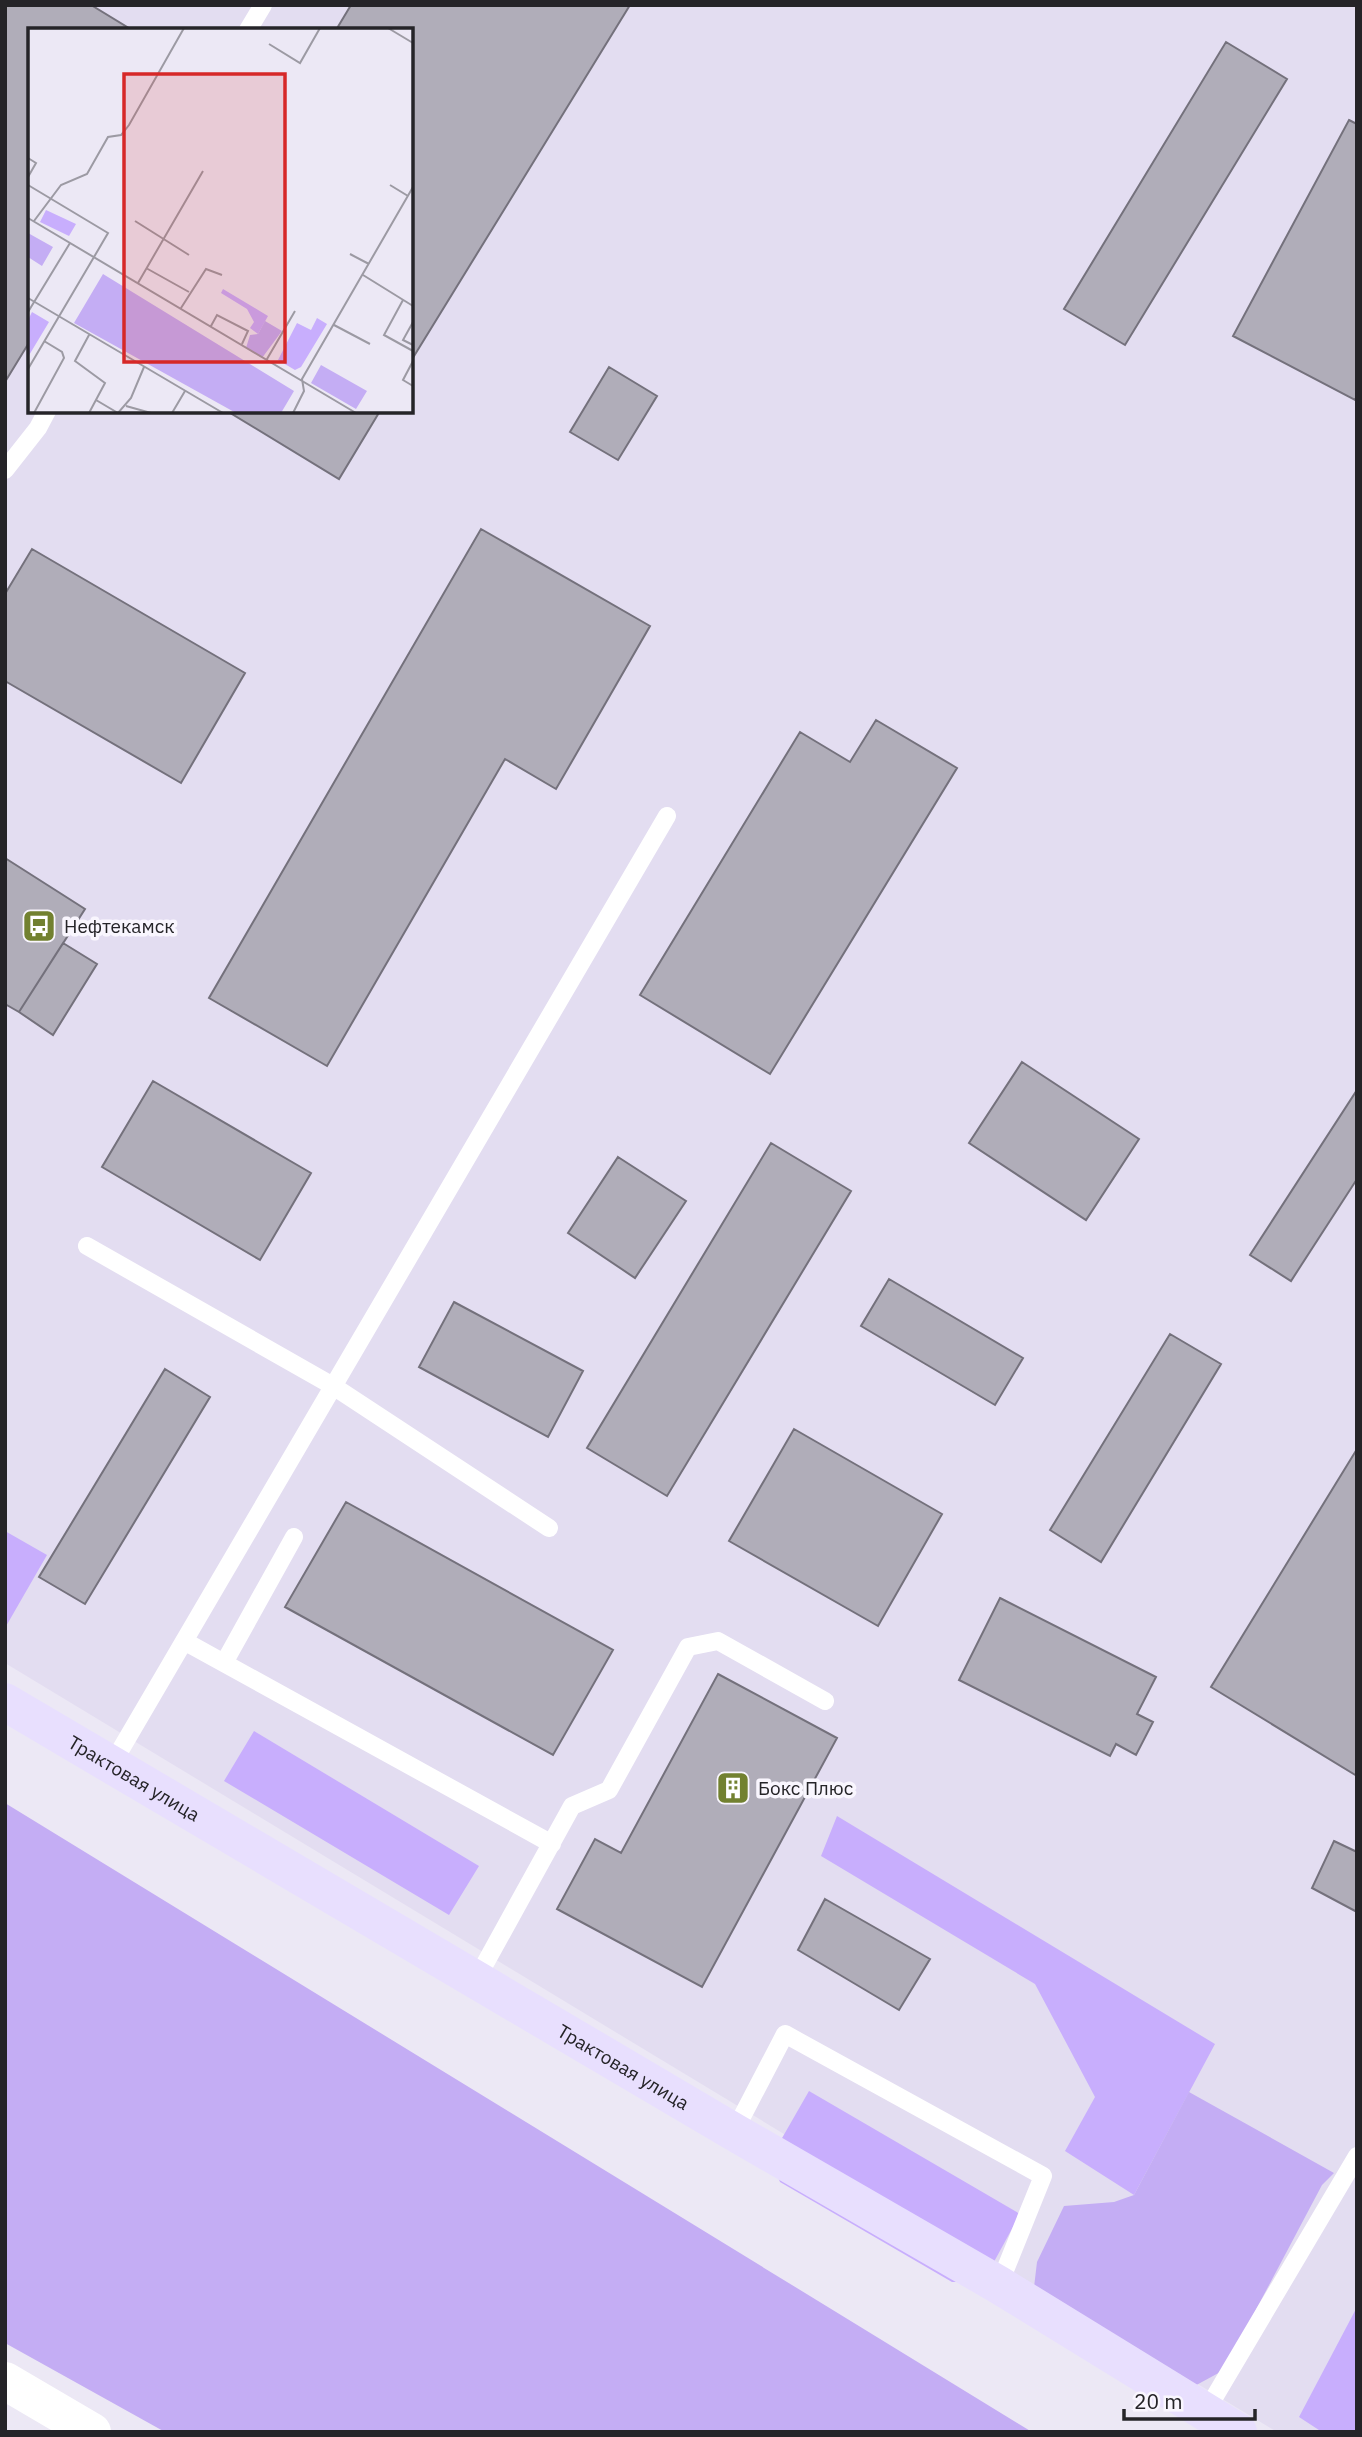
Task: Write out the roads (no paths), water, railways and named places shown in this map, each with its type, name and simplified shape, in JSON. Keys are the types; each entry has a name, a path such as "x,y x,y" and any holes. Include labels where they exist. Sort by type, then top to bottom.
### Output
{"main road":[{"name":"Трактовая улица","path":"5,1703 999,2285 1238,2432"},
{"path":"5,2381 92,2432"}],"lane":[{"path":"249,28 263,5"},
{"path":"5,470 38,428 46,413"},
{"path":"111,1766 667,816"},
{"path":"88,1246 333,1386 549,1528"},
{"path":"224,1662 294,1537"},
{"path":"184,1641 552,1844"},
{"path":"476,1980 572,1806 609,1790 688,1647 718,1642 825,1701"},
{"path":"734,2132 785,2034 1044,2176 999,2285"},
{"path":"1205,2413 1357,2156"}],"place":[{"name":"Нефтекамск","path":"39,926"},
{"name":"Бокс Плюс","path":"733,1788"}]}
